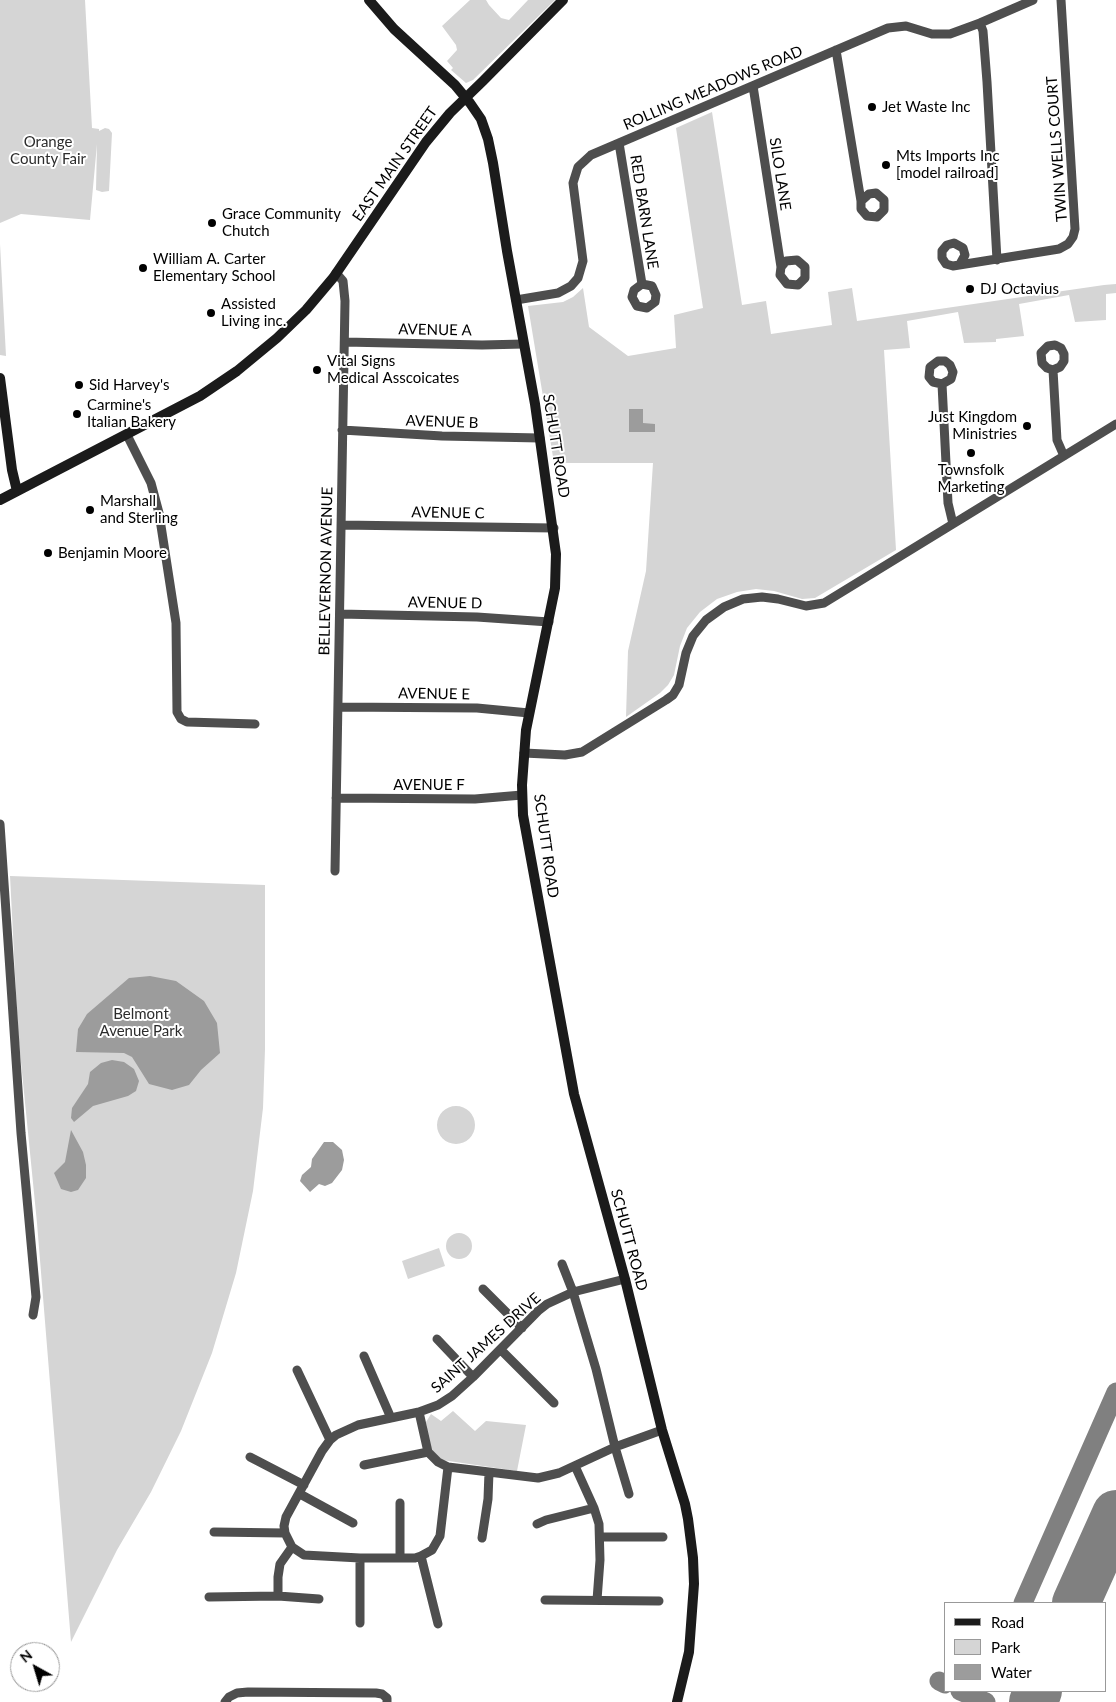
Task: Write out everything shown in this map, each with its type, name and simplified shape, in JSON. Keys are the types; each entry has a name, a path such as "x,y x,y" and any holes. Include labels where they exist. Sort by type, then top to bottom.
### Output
{"street":[{"name":"SCHUTT ROAD","path":"369,0 394,29 455,85 481,119 488,139 540,438 554,528 556,554 556,577 549,622 529,713 524,753 523,815 574,1094 625,1279 662,1430 685,1504 693,1558 694,1584 689,1652 677,1702"},
{"name":"EAST MAIN STREET","path":"0,500 200,396 237,371 277,338 316,299 336,273 426,142 450,113 563,0"},
{"name":"ROLLING MEADOWS ROAD","path":"516,300 558,294 571,286 578,278 583,261 574,195 574,176 578,167 591,155 888,28 910,26 939,34 960,31 1033,0"},
{"name":"TWIN WELLS COURT","path":"960,264 998,260 1059,249 1068,244 1075,233 1061,0"},
{"path":"980,23 983,31 998,260"},
{"path":"836,50 861,201"},
{"name":"SILO LANE","path":"753,86 781,267"},
{"name":"RED BARN LANE","path":"619,143 642,284"},
{"name":"BELLEVERNON AVENUE","path":"334,871 345,342 344,287 343,281 336,273"},
{"name":"AVENUE A","path":"345,342 524,344"},
{"path":"1053,370 1057,440 1064,456"},
{"path":"0,378 2,420 17,491"},
{"path":"942,384 948,503 953,524"},
{"path":"524,753 566,755 582,752 673,695 679,685 686,653 694,636 706,620 724,607 743,599 762,597 806,606 824,603 1116,424"},
{"name":"AVENUE B","path":"342,430 442,436 540,438"},
{"path":"127,435 151,483 159,513 176,623 177,712 187,722 255,724"},
{"name":"AVENUE C","path":"341,525 554,528"},
{"name":"AVENUE D","path":"340,614 476,617 549,622"},
{"name":"AVENUE E","path":"338,707 453,708 529,713"},
{"name":"AVENUE F","path":"336,798 475,799 522,795"},
{"path":"0,824 21,1133 36,1296 33,1315"},
{"path":"562,1264 596,1369 614,1447 629,1494"},
{"name":"SAINT JAMES DRIVE","path":"330,1440 336,1434 358,1425 438,1406 473,1377 547,1304 572,1292 625,1279"},
{"path":"484,1289 522,1328"},
{"path":"437,1339 473,1377"},
{"path":"500,1350 554,1404"},
{"path":"364,1356 391,1418"},
{"path":"298,1370 330,1440 286,1517 284,1532 292,1548 304,1555 360,1558 415,1558 421,1556 432,1550 440,1536 448,1467"},
{"path":"419,1412 428,1452 438,1462 448,1467 538,1478 575,1466 614,1447 662,1430"},
{"path":"364,1464 428,1452"},
{"path":"250,1456 353,1523"},
{"path":"575,1466 599,1524 597,1600"},
{"path":"482,1538 488,1499 489,1472"},
{"path":"400,1503 400,1557"},
{"path":"537,1524 594,1508"},
{"path":"214,1532 284,1532"},
{"path":"600,1537 663,1537"},
{"path":"278,1596 280,1564 292,1548"},
{"path":"421,1556 438,1624"},
{"path":"360,1558 360,1624"},
{"path":"209,1597 278,1596 320,1598"},
{"path":"544,1600 659,1602"},
{"path":"225,1702 237,1693 248,1692 287,1697 376,1693 382,1694 387,1698 387,1702"}],"green space":[{"name":"Orange County Fair","path":"0,0 85,0 92,128 99,129 99,131 105,128 109,129 112,133 109,191 102,192 96,190 97,144 90,220 21,214 0,223"},
{"path":"470,0 486,0 501,18 509,20 528,0 555,0 473,80 466,83 451,70 453,68 447,61 457,50 456,45 442,26"},
{"path":"712,112 742,305 766,301 771,334 832,325 828,292 852,288 857,321 1104,285 1116,284 1116,293 1106,294 1106,320 1075,322 1069,295 1019,304 1024,336 996,339 996,342 964,343 958,312 907,321 910,348 884,350 896,550 815,598 802,599 774,591 756,589 737,592 717,599 700,612 687,628 680,646 674,675 668,685 660,693 626,717 628,651 646,571 653,463 554,463 528,306 563,302 573,297 583,288 589,327 628,356 676,348 674,315 703,308 676,128"},
{"path":"0,244 6,356 0,355"},
{"name":"Belmont Avenue Park","path":"10,876 265,885 263,1108 253,1191 236,1273 212,1353 181,1431 151,1492 117,1550 71,1642 37,1223 18,1032"},
{"path":"456,1106 463,1107 469,1112 474,1118 474,1132 469,1138 463,1143 456,1144 449,1143 443,1138 438,1132 437,1125 438,1118 443,1112 449,1107"},
{"path":"459,1233 468,1237 472,1246 468,1255 459,1259 450,1255 446,1246 450,1237"},
{"path":"439,1248 445,1266 408,1279 402,1261"},
{"path":"453,1411 475,1431 486,1421 526,1425 517,1471 442,1460 429,1444 426,1422 431,1414 441,1421"}],"water":[{"path":"629,409 643,409 643,423 655,424 655,432 629,432"},
{"path":"150,976 176,981 204,1001 217,1023 220,1053 201,1070 189,1085 172,1090 149,1084 132,1057 124,1053 76,1052 78,1029 87,1014 129,978"},
{"path":"112,1060 124,1062 134,1069 139,1081 136,1091 128,1096 93,1106 74,1122 71,1118 72,1108 88,1084 90,1072 101,1063"},
{"path":"71,1130 83,1152 86,1178 78,1190 71,1192 61,1189 54,1173 65,1162"},
{"path":"324,1142 333,1142 342,1150 344,1160 342,1170 332,1183 325,1186 319,1184 310,1192 300,1181 302,1175 311,1167 312,1159"}],"taxiway":[{"path":"1023,1602 1116,1392"},
{"path":"939,1681 944,1684"},
{"path":"962,1692 986,1702"}],"runway":[{"path":"1076,1602 1116,1514"},
{"path":"1033,1702 1038,1692"}],"place":[{"name":"Jet Waste Inc","path":"872,107"},
{"name":"Mts Imports Inc [model railroad]","path":"886,165"},
{"name":"Grace Community Chutch","path":"212,223"},
{"name":"William A. Carter Elementary School","path":"143,268"},
{"name":"DJ Octavius","path":"970,289"},
{"name":"Assisted Living inc.","path":"211,313"},
{"name":"Vital Signs Medical Asscoicates","path":"317,370"},
{"name":"Sid Harvey's","path":"79,385"},
{"name":"Carmine's Italian Bakery","path":"77,414"},
{"name":"Just Kingdom Ministries","path":"1027,426"},
{"name":"Townsfolk Marketing","path":"971,453"},
{"name":"Marshall and Sterling","path":"90,510"},
{"name":"Benjamin Moore","path":"48,553"}]}
